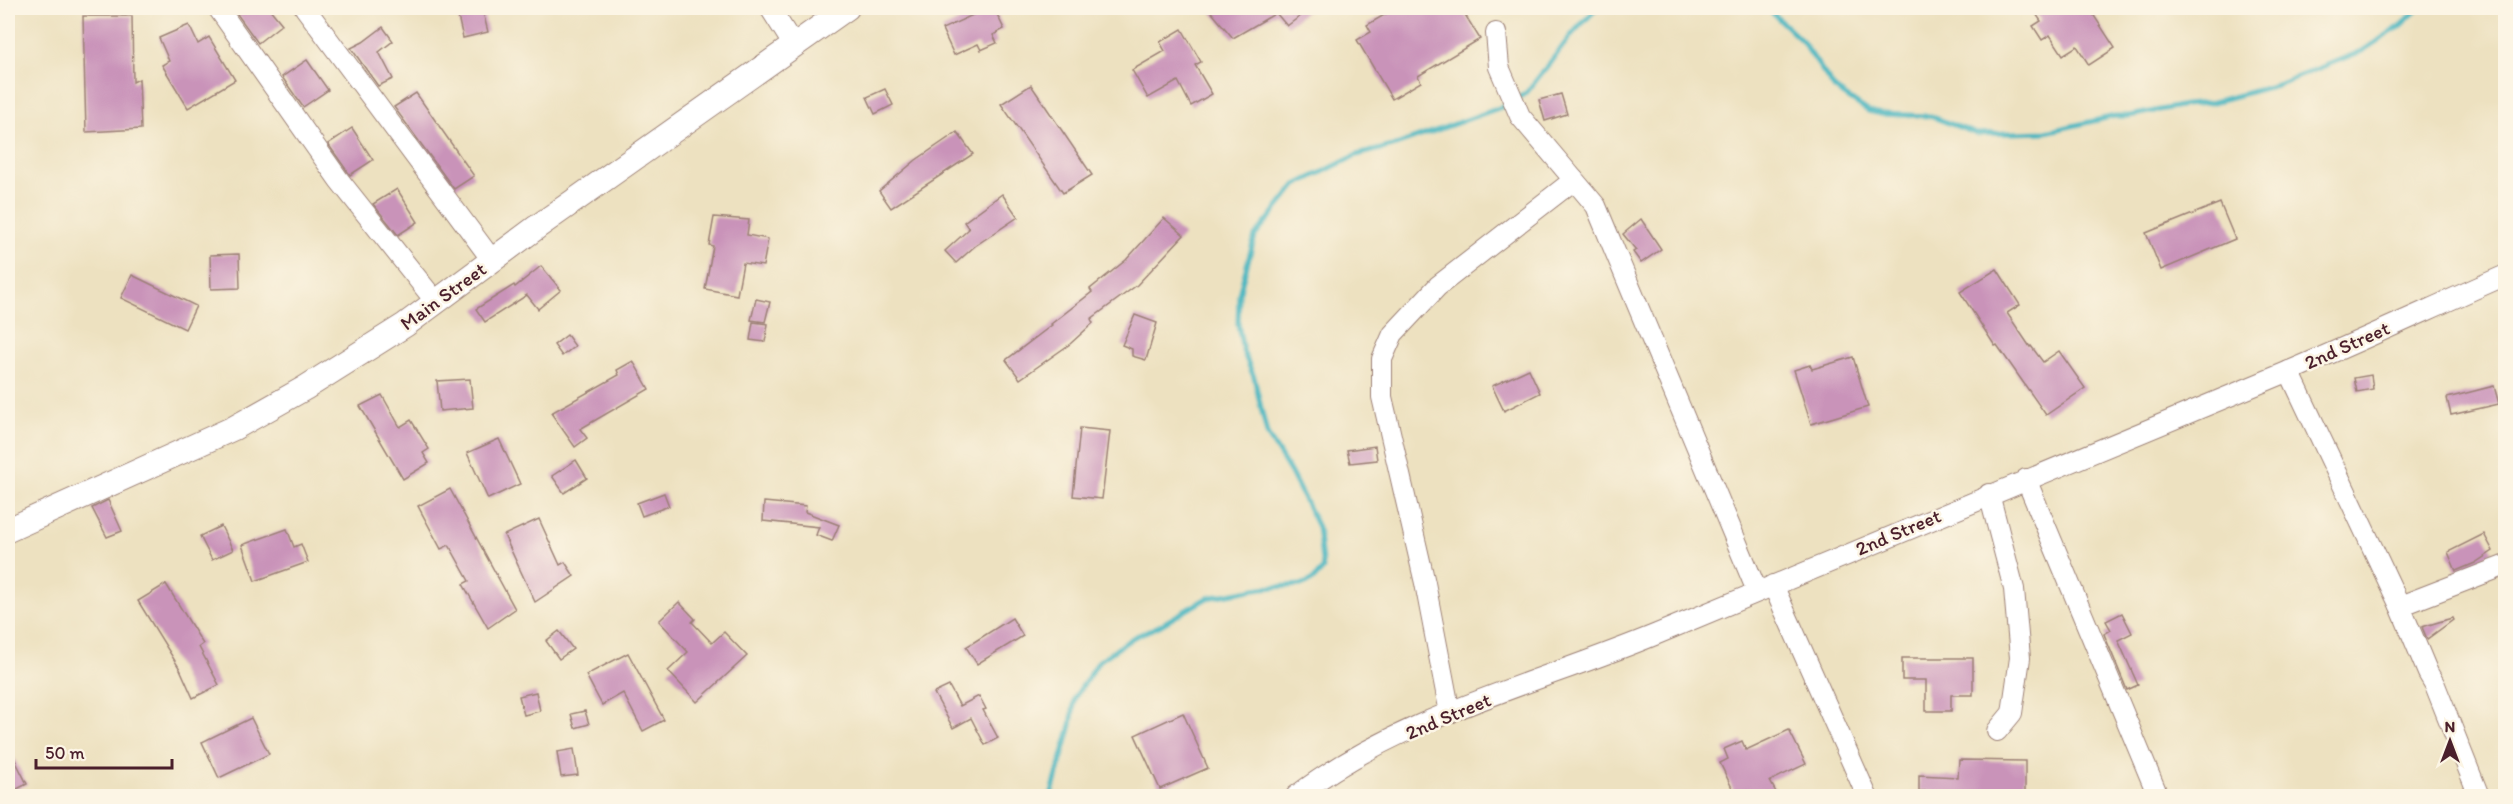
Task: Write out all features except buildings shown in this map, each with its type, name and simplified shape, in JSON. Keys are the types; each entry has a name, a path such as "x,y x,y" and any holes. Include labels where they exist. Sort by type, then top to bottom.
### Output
{"main road":[{"name":"Main Street","path":"8,530 234,428 305,388 405,325 847,8"}],"street":[{"path":"218,8 339,180 436,302"},
{"path":"305,8 492,261"},
{"path":"770,8 794,46"},
{"path":"1496,33 1499,67 1507,90 1520,116 1596,206 1765,588 1867,796"},
{"path":"1450,713 1425,583 1382,397 1382,359 1393,334 1438,286 1574,180"},
{"name":"2nd Street","path":"1296,796 1323,775 1357,755 1450,713 1649,637 2289,371 2505,275"},
{"path":"2289,371 2400,606 2435,685 2479,796"},
{"path":"2026,479 2158,796"},
{"path":"1989,494 2014,589 2020,658 2012,713 1997,731"},
{"path":"2400,606 2505,566"}],"waterway":[{"path":"1518,98 1527,92 1573,33 1597,8"},
{"path":"1767,8 1802,41 1835,89 1868,111 1881,114 1930,116 1977,134 2046,132 2115,116 2129,116 2185,105 2209,103 2277,85 2362,51 2399,27 2419,8"},
{"path":"1051,796 1071,725 1075,697 1099,661 1134,637 1159,626 1207,598 1261,588 1301,585 1313,580 1323,569 1318,527 1291,473 1267,434 1254,377 1243,351 1238,324 1239,294 1255,236 1296,185 1357,155 1393,146 1510,104"}]}
